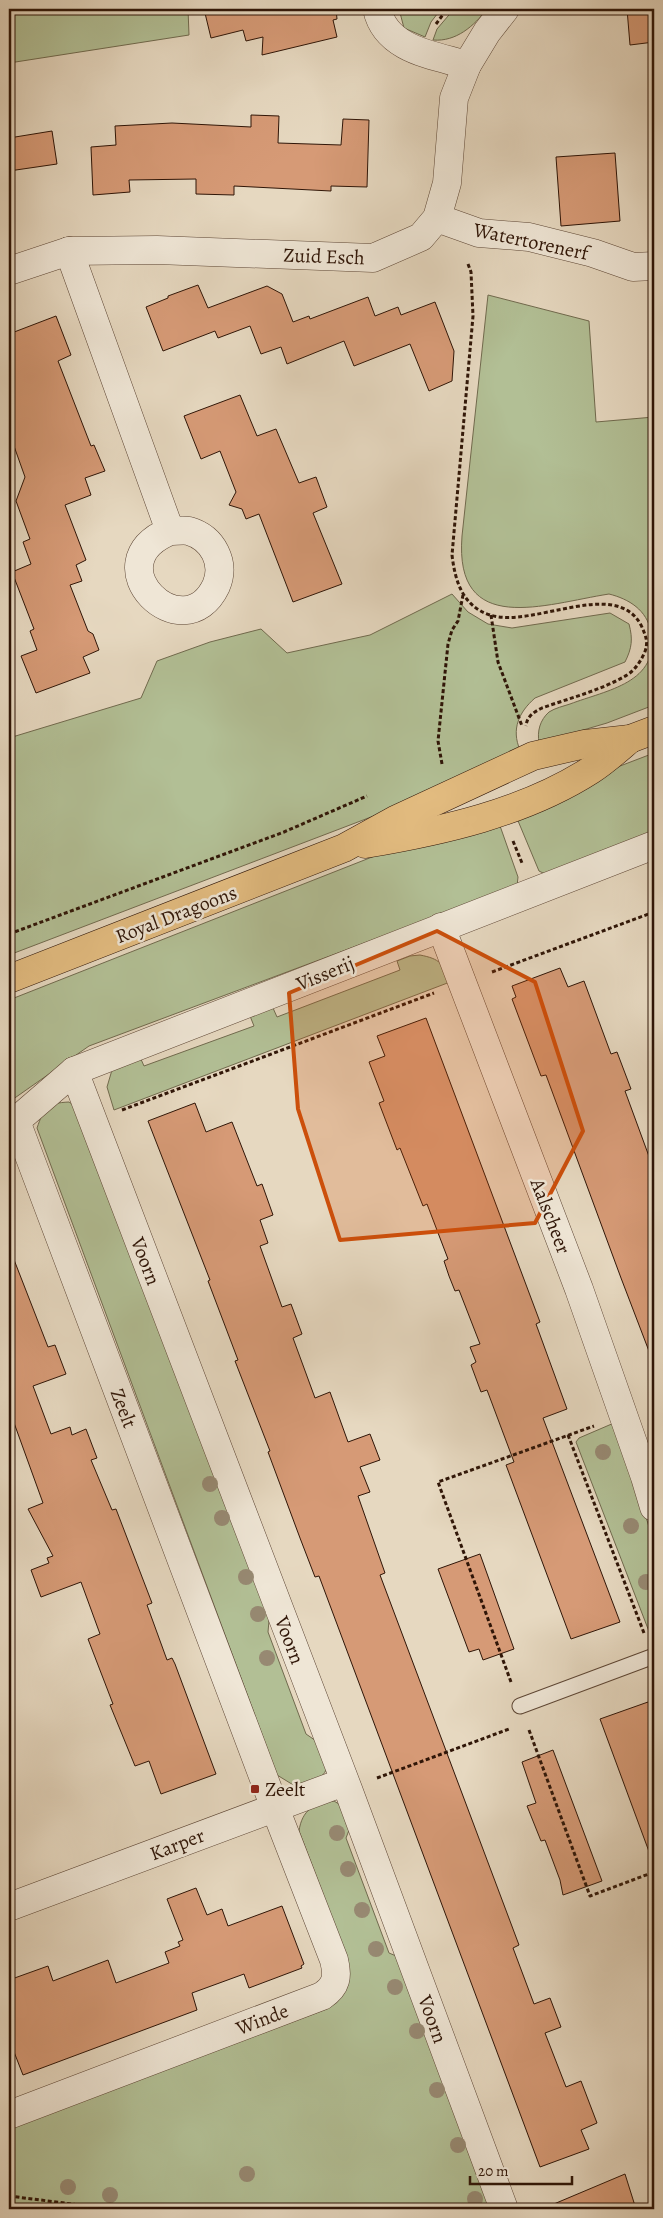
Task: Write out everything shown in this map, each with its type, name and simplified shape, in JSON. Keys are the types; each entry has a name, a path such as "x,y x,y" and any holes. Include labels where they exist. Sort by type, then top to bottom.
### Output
{"main road":[{"name":"Royal Dragoons","path":"9,979 344,848 529,746 585,744 642,735"},
{"name":"Royal Dragoons","path":"344,848 401,838 503,812 556,790 592,770 642,735"}],"street":[{"path":"377,9 379,18 389,34 402,44 416,51 467,65"},
{"name":"Zuid Esch","path":"9,271 70,251 157,250 373,258 404,246 421,237 437,218 447,183 454,98 467,65 487,32 505,9"},
{"name":"Watertorenerf","path":"437,218 479,233 529,237 593,253 634,268 654,266"},
{"path":"70,251 170,531"},
{"name":"Visserij","path":"12,1122 74,1071 654,844"},
{"name":"Aalscheer","path":"441,927 579,1289 654,1507"},
{"name":"Voorn","path":"74,1071 346,1785 504,2209"},
{"name":"Zeelt","path":"12,1122 275,1808"},
{"name":"Karper","path":"9,1908 275,1808 346,1785"},
{"name":"Winde","path":"9,2115 322,1996 330,1991 336,1983 337,1972 334,1960 275,1808"}],"lane":[{"path":"520,1706 654,1656"}],"path":[{"path":"466,258 471,272 473,316 452,555 455,577 463,595 478,610 491,616 514,618 532,617 577,605 600,603 622,608 631,614 639,622 646,636 647,647 639,663 628,674 533,713 526,721 529,746"},
{"path":"433,768 442,764 438,741 448,644 452,630 458,621 463,595"},
{"path":"491,616 498,662 529,746"},
{"path":"9,934 284,832 372,794"},
{"path":"503,812 532,891"},
{"path":"93,1120 654,912"},
{"path":"623,1415 438,1482 590,1896 654,1872"},
{"path":"568,1435 654,1656"},
{"path":"346,1785 526,1722"},
{"path":"9,2196 111,2209"}],"highlighted area":[{"path":"437,931 535,982 583,1131 535,1223 340,1240 298,1109 289,993"}],"green space":[{"path":"9,9 188,9 189,35 9,63"},
{"path":"399,9 441,9 431,22 425,37 404,28"},
{"path":"454,9 487,9 464,32 457,36 433,40 437,29"},
{"path":"488,295 589,321 596,422 654,417 654,705 607,723 539,743 538,734 540,726 549,712 614,689 639,674 647,663 652,649 651,632 646,617 636,607 630,602 609,594 558,604 508,607 488,602 473,590 463,568 462,536"},
{"path":"452,594 468,612 488,624 512,628 610,613 629,624 631,643 629,652 625,662 535,698 529,703 518,721 516,735 520,750 392,809 9,955 9,738 141,698 157,661 210,642 261,629 287,653 370,635"},
{"path":"654,753 654,834 545,874 539,871 516,816 607,771"},
{"path":"499,823 518,877 517,886 89,1046 9,1102 9,1000 400,846"},
{"path":"420,955 432,958 440,963 450,982 114,1110 107,1087 112,1070 140,1057 144,1066 254,1026 250,1016 273,1008 277,1017 400,970 397,961 410,956"},
{"path":"69,1102 83,1112 270,1609 268,1632 306,1734 322,1745 327,1761 326,1770 319,1778 310,1782 295,1786 277,1775 37,1128 47,1108 51,1105"},
{"path":"614,1423 628,1459 654,1543 654,1635 650,1634 576,1442 579,1438"},
{"path":"334,1801 342,1806 351,1825 346,1838 389,1953 401,1958 495,2209 9,2209 9,2129 329,2008 344,1992 349,1975 348,1960 299,1831 303,1818 310,1809"}],"building":[{"path":"204,9 336,9 337,19 333,20 337,37 262,55 263,37 246,41 243,30 211,38"},
{"path":"627,9 654,9 654,42 630,45"},
{"path":"251,115 279,116 278,143 341,145 343,119 369,120 367,187 331,186 331,191 234,186 234,195 196,194 196,179 129,180 130,192 93,195 91,147 116,145 115,126 172,123 251,127"},
{"path":"52,131 57,164 9,171 9,138"},
{"path":"615,153 620,221 561,226 556,157"},
{"path":"198,285 208,308 267,286 282,294 293,322 309,316 310,319 368,297 375,316 398,307 401,315 435,302 454,351 452,381 429,391 410,344 354,366 344,341 287,364 281,347 261,354 250,326 218,338 215,331 163,351 146,307 168,298 168,296"},
{"path":"56,316 71,355 58,361 91,446 94,445 105,471 85,478 91,495 65,505 86,560 76,565 82,581 70,585 88,631 93,634 99,650 83,657 90,673 36,693 21,656 37,650 30,631 34,629 12,572 31,564 23,542 30,539 16,501 25,477 9,432 9,334"},
{"path":"240,395 257,436 276,429 299,483 316,477 327,507 313,513 342,584 293,602 259,514 246,519 242,509 229,505 236,492 220,451 201,459 184,416"},
{"path":"560,968 568,987 584,981 611,1054 617,1052 631,1089 625,1091 654,1170 654,1358 652,1359 546,1075 541,1076 512,999 516,997 512,986"},
{"path":"426,1018 540,1322 536,1324 567,1409 543,1418 620,1622 571,1639 506,1465 514,1462 487,1390 481,1392 471,1365 476,1362 470,1347 480,1344 459,1290 455,1291 449,1276 444,1261 448,1259 427,1204 423,1206 400,1148 397,1150 379,1103 384,1101 369,1062 385,1056 377,1036"},
{"path":"195,1103 206,1132 232,1122 257,1186 262,1184 273,1215 260,1220 268,1243 260,1246 282,1307 291,1304 302,1334 293,1338 315,1398 330,1392 348,1442 370,1434 380,1460 360,1467 370,1492 358,1496 385,1573 380,1575 519,1945 513,1948 534,2004 550,1998 561,2027 545,2033 566,2087 581,2081 597,2123 581,2130 589,2149 540,2167 319,1576 315,1577 300,1538 268,1452 270,1451 235,1361 238,1360 208,1281 210,1280 148,1121"},
{"path":"9,1252 11,1252 48,1347 55,1345 66,1374 33,1386 51,1434 70,1427 72,1435 86,1429 97,1458 91,1460 112,1510 116,1509 152,1603 147,1605 167,1660 172,1658 175,1664 216,1774 161,1794 149,1761 135,1766 110,1705 113,1704 88,1639 100,1634 81,1582 41,1597 31,1570 49,1563 47,1558 53,1556 28,1509 43,1503 9,1409"},
{"path":"480,1554 514,1649 483,1660 479,1649 469,1652 438,1569"},
{"path":"648,1702 654,1718 654,1857 651,1857 600,1719"},
{"path":"553,1750 602,1881 563,1895 560,1880 545,1840 541,1841 527,1806 536,1803 522,1762"},
{"path":"196,1888 207,1915 222,1909 228,1926 282,1906 304,1964 301,1966 302,1968 249,1988 244,1974 192,1993 197,2010 23,2075 9,2039 9,1980 48,1966 53,1981 108,1960 116,1983 169,1963 165,1952 180,1946 178,1942 183,1940 167,1899"},
{"path":"625,2174 636,2209 542,2209"}],"place":[{"name":"Zeelt","path":"255,1789"}]}
